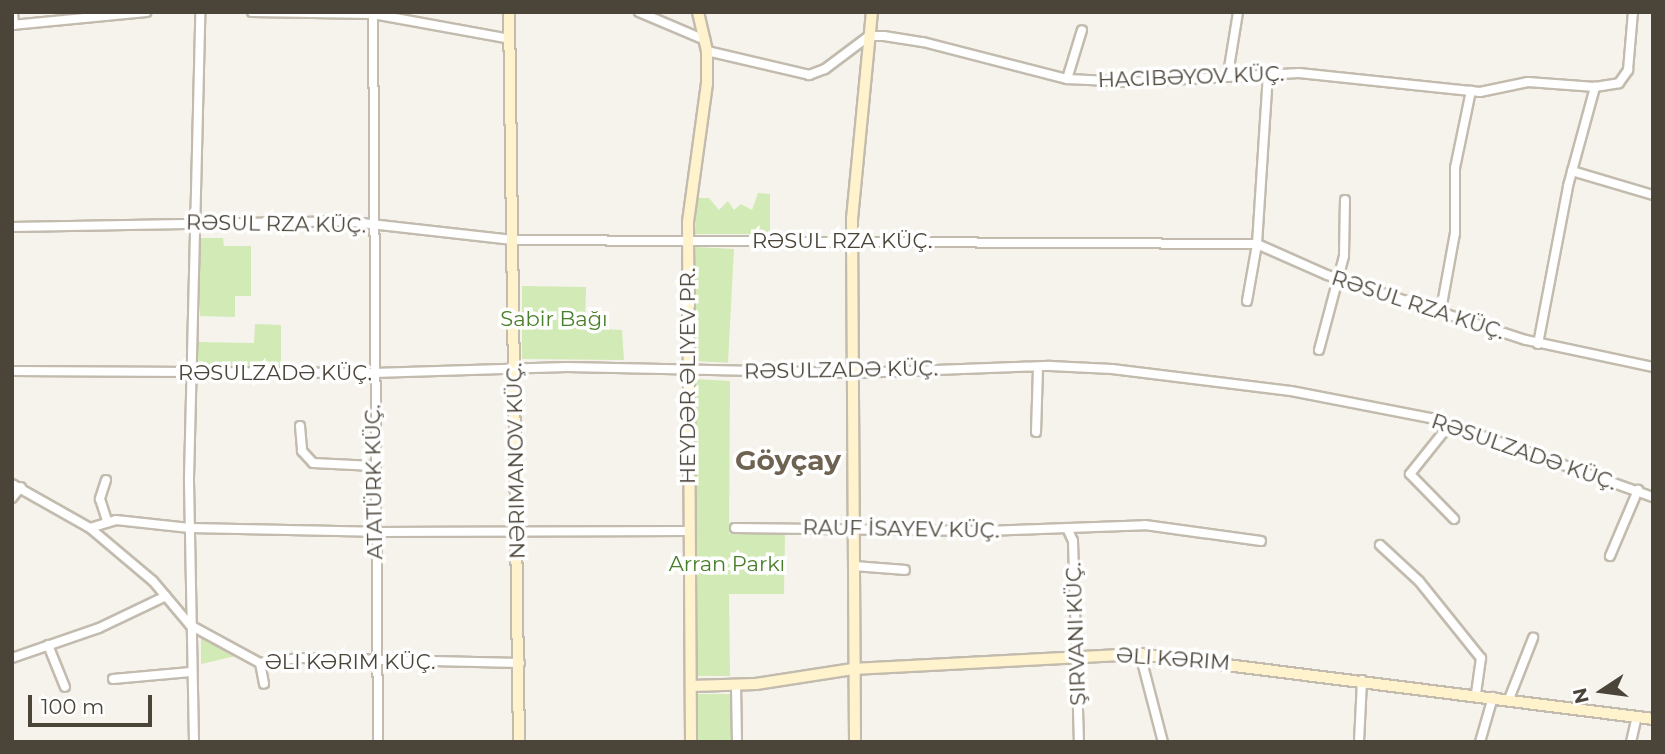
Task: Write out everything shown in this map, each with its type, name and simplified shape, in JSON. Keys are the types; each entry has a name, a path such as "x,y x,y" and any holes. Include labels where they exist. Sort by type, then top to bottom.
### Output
{"main road":[{"name":"NƏRIMANOV KÜÇ.","path":"509,12 519,742"},
{"name":"HEYDƏR ƏLIYEV PR.","path":"691,742 687,241 706,45 698,12"},
{"path":"855,742 853,668 856,527 852,241 872,12"},
{"name":"ƏLI KƏRIM","path":"691,686 736,685 853,668 1140,654 1362,680 1653,719"}],"street":[{"path":"13,12 13,25 146,12"},
{"path":"194,742 190,625 190,374 192,222 200,12"},
{"path":"252,12 373,13 510,38"},
{"path":"639,12 706,45 808,75 825,69 869,36 923,42 1067,79 1132,82 1268,72 1471,91 1544,82 1595,87 1624,79 1633,12"},
{"path":"1228,74 1238,12"},
{"name":"ATATÜRK KÜÇ.","path":"373,13 374,532 378,742"},
{"path":"1067,79 1082,30"},
{"path":"1247,301 1257,244 1268,72"},
{"path":"1538,344 1572,171 1595,87"},
{"path":"1441,310 1455,233 1455,168 1471,91"},
{"path":"1572,171 1653,195"},
{"path":"1319,350 1344,256 1345,200"},
{"name":"RƏSUL RZA KÜÇ.","path":"12,227 192,222 374,225 513,240 1257,244 1338,279 1441,310 1538,344 1653,367"},
{"path":"1036,432 1038,367"},
{"name":"RƏSULZADƏ KÜÇ.","path":"12,371 373,373 514,368 855,373 1038,367 1112,369 1234,383 1450,424 1517,452 1653,497"},
{"path":"1450,424 1410,474 1454,519"},
{"path":"300,426 302,451 313,463 374,466"},
{"path":"106,480 100,499 107,521"},
{"path":"12,498 16,485 89,528 167,597 190,625"},
{"path":"1609,556 1638,490"},
{"path":"89,528 107,521 190,528 374,532 689,531"},
{"name":"RAUF İSAYEV KÜÇ.","path":"735,528 856,527 985,531 1167,526 1261,541"},
{"name":"ŞIRVANI KÜÇ.","path":"1067,528 1073,541 1079,655 1079,742"},
{"path":"1380,545 1419,581 1481,657 1476,695"},
{"path":"855,566 905,570"},
{"path":"12,658 167,597 178,602 190,588"},
{"name":"ƏLI KƏRIM KÜÇ.","path":"190,625 260,663 300,658 377,662 520,663"},
{"path":"1509,699 1533,638"},
{"path":"48,645 65,687"},
{"path":"1140,654 1163,742"},
{"path":"260,663 264,684"},
{"path":"113,679 191,672"},
{"path":"1359,742 1362,680"},
{"path":"736,685 737,742"},
{"path":"1480,742 1493,697"},
{"path":"1631,742 1637,717"}],"green space":[{"path":"758,193 770,194 770,234 695,234 697,198 709,198 719,210 728,201 734,210 741,204 752,210"},
{"path":"200,238 223,238 224,246 251,246 251,296 235,296 235,317 200,316"},
{"path":"696,247 734,249 728,363 690,361"},
{"name":"Sabir Bağı","path":"522,286 586,287 585,328 622,330 624,360 522,359"},
{"path":"255,324 281,325 281,370 197,370 197,342 254,343"},
{"name":"Arran Parkı","path":"695,379 730,381 729,534 785,534 784,594 729,594 730,676 698,676"},
{"path":"201,637 236,656 201,664"},
{"path":"696,694 731,694 731,742 696,742"}],"district":[{"name":"Göyçay","path":"788,460"}]}
